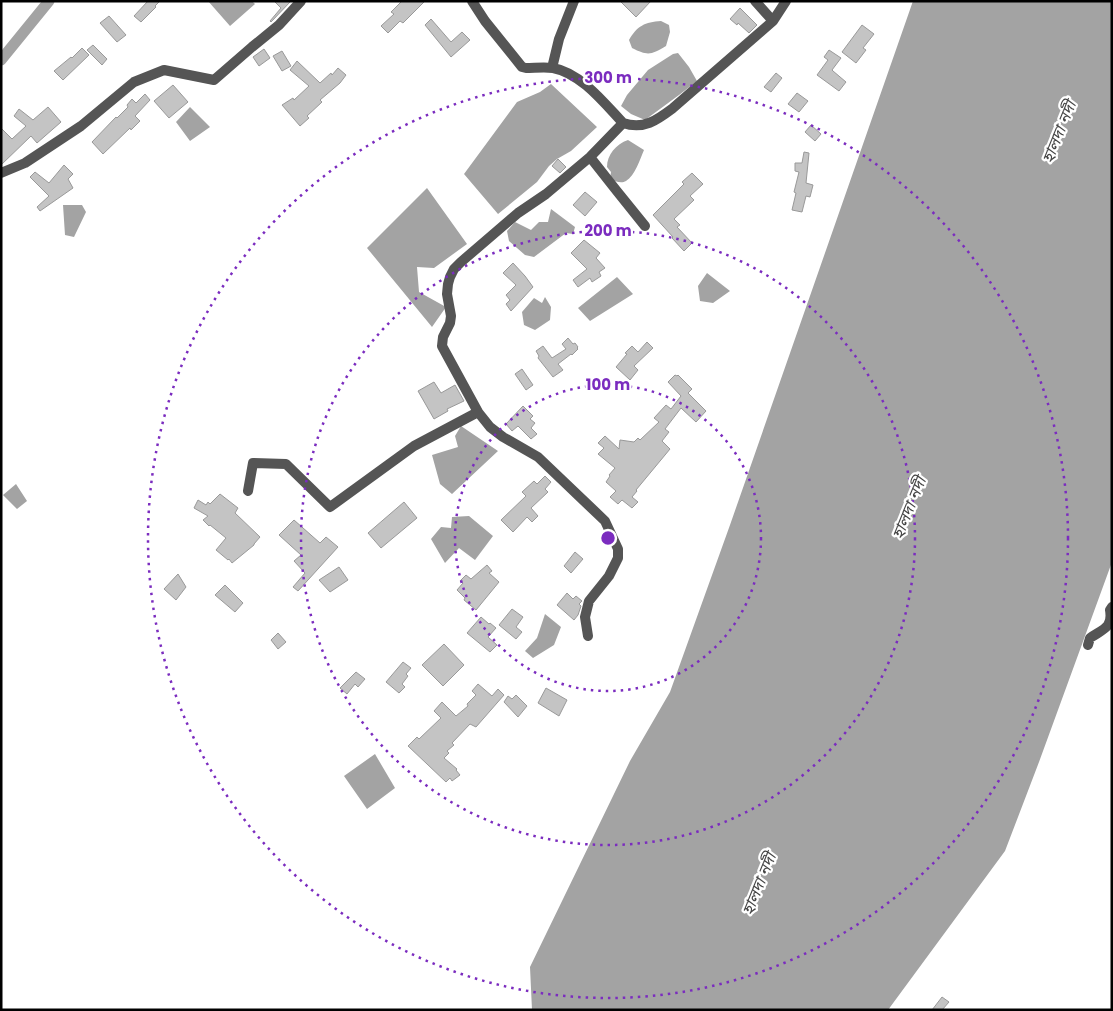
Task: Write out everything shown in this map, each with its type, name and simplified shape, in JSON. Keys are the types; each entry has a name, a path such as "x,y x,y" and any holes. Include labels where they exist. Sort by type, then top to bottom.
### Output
{"street":[{"path":"1,173 25,163 82,126 134,82 164,70 214,80 279,25 301,1"},
{"path":"472,1 522,67 552,68 576,78 623,123 631,126 641,126 658,119 673,108 773,21 786,1"},
{"path":"552,68 559,39 574,1"},
{"path":"755,1 773,21"},
{"path":"588,636 585,617 589,601 608,576 618,558 618,549 605,521 538,457 503,437 490,427 478,412 442,346 443,337 450,323 451,316 447,294 450,277 454,269 518,213 546,194 590,157 623,123"},
{"path":"590,157 645,226"},
{"path":"248,491 254,463 286,464 330,506 414,446 478,412"},
{"path":"1088,645 1090,638 1104,630 1110,623 1110,610 1112,607"}],"water":[{"path":"208,1 252,1 255,4 230,26"},
{"name":"হালদা নদী","path":"913,1 1112,1 1112,562 1039,762 1005,851 888,1010 532,1010 530,967 630,761 670,692"},
{"path":"661,21 669,25 670,32 666,46 649,53 632,48 629,40 638,28 650,22"},
{"path":"678,53 697,81 645,120 631,114 621,106 627,95 648,70 673,54"},
{"path":"551,84 597,127 571,151 549,166 537,182 498,214 464,174 517,102 540,92"},
{"path":"190,107 210,127 190,141 176,122"},
{"path":"628,140 644,150 637,167 629,179 618,182 610,179 611,172 607,167 607,163 613,150"},
{"path":"427,188 467,244 434,268 417,267 419,292 446,307 432,327 367,248"},
{"path":"63,205 82,205 86,212 74,237 65,235"},
{"path":"551,209 575,227 573,234 566,233 534,257 525,255 509,241 507,231 515,222 531,230 539,222 548,222"},
{"path":"707,273 730,291 713,303 700,301 698,286"},
{"path":"617,277 633,294 590,321 578,308"},
{"path":"545,297 551,307 550,320 535,330 524,325 522,312 534,298 542,303"},
{"path":"461,426 498,451 452,494 440,484 432,455 458,447 455,436"},
{"path":"16,484 27,501 17,509 3,495"},
{"path":"469,516 493,536 475,560 459,548 445,563 431,539 441,527 451,528 452,517"},
{"path":"545,614 561,627 554,645 533,658 525,651 537,638"},
{"path":"375,754 395,788 367,809 344,776"}],"building":[{"path":"148,1 160,1 141,22 134,16"},
{"path":"274,1 291,1 271,22 281,8"},
{"path":"402,1 425,1 403,23 400,21 388,33 381,26 394,14 391,12"},
{"path":"620,1 651,1 636,17"},
{"path":"740,8 757,25 749,33 738,23 737,25 730,19"},
{"path":"109,16 126,35 117,42 100,23"},
{"path":"431,19 451,42 462,32 470,40 451,57 425,25"},
{"path":"862,25 874,34 863,48 866,50 856,63 842,52"},
{"path":"93,45 107,59 102,65 87,50"},
{"path":"82,48 89,55 63,80 54,71"},
{"path":"264,49 270,58 259,66 253,57"},
{"path":"829,50 841,58 832,70 846,82 839,91 817,75 828,60 824,57"},
{"path":"282,51 291,66 282,71 273,56"},
{"path":"297,61 320,83 331,73 332,75 338,68 346,75 340,83 320,100 322,102 307,116 309,118 300,126 282,105 293,98 294,100 309,86 290,70"},
{"path":"776,73 782,78 771,92 764,87"},
{"path":"173,85 188,102 169,118 154,101"},
{"path":"797,93 808,101 799,112 788,104"},
{"path":"145,94 150,100 135,116 140,121 103,154 92,142 128,107 127,105 132,99 136,103"},
{"path":"48,107 61,122 37,143 31,136 1,165 1,128 12,139 26,126 14,116 19,109 33,120"},
{"path":"811,125 821,134 815,141 805,132"},
{"path":"804,152 809,153 806,183 813,185 810,197 806,196 802,212 792,210 799,172 795,171 795,163 802,163"},
{"path":"558,159 566,167 560,173 552,166"},
{"path":"64,165 73,174 68,179 73,188 40,211 37,207 49,196 30,177 35,172 49,183"},
{"path":"692,173 703,184 690,196 694,200 674,219 680,225 677,227 692,243 684,251 653,215 684,184 682,182"},
{"path":"585,192 597,202 585,216 573,205"},
{"path":"584,240 600,253 596,258 605,268 599,272 601,276 592,282 590,278 578,287 573,280 587,269 571,253"},
{"path":"513,263 533,287 511,311 506,304 510,300 506,295 516,285 503,273"},
{"path":"568,338 573,344 575,343 578,349 558,364 563,370 553,377 538,358 539,356 536,351 543,346 552,358 566,349 562,344"},
{"path":"647,342 653,348 634,366 638,370 630,380 616,367 632,346 638,352"},
{"path":"522,369 533,385 526,390 515,374"},
{"path":"675,375 678,375 692,389 688,393 706,411 696,422 681,408 665,429 669,432 662,441 670,449 632,497 638,502 632,508 622,500 618,504 610,497 616,491 606,482 615,468 598,454 604,448 598,443 605,436 619,449 620,440 634,442 638,438 640,440 659,422 654,418 666,405 671,409 681,396 668,382"},
{"path":"434,382 441,393 455,385 464,401 447,409 448,411 434,419 418,391"},
{"path":"523,406 533,416 530,419 535,423 531,428 537,434 531,439 518,426 512,431 506,424"},
{"path":"545,476 551,482 545,489 548,492 531,508 538,516 532,522 527,517 513,532 501,520 526,496 522,492 534,481 537,484"},
{"path":"220,494 238,508 235,513 260,537 254,545 232,563 216,550 226,538 203,520 208,516 194,508 198,500 206,505 208,502 210,504"},
{"path":"404,502 417,518 381,548 368,533"},
{"path":"294,520 320,543 326,537 338,547 298,591 293,587 305,573 294,561 301,555 279,535"},
{"path":"575,552 583,559 571,573 564,566"},
{"path":"487,565 492,571 489,573 499,582 476,610 464,600 465,598 457,590 463,583 460,581 466,575 471,579"},
{"path":"339,567 348,580 330,592 319,580"},
{"path":"178,574 186,587 176,600 164,589"},
{"path":"225,585 243,603 235,612 215,595"},
{"path":"567,593 573,599 576,596 582,601 579,604 581,606 578,615 574,620 557,605"},
{"path":"512,609 523,617 516,627 522,632 516,639 499,625"},
{"path":"481,617 496,628 488,637 497,645 490,652 467,633"},
{"path":"278,633 286,642 278,649 271,640"},
{"path":"444,644 464,665 443,686 422,665"},
{"path":"403,662 411,668 402,684 405,687 399,693 386,682"},
{"path":"356,672 365,679 358,687 355,684 347,694 340,688"},
{"path":"478,684 492,696 498,689 504,695 476,727 470,724 452,743 454,745 447,751 449,753 444,758 457,769 460,775 452,781 450,778 446,782 408,746 417,737 419,739 441,718 434,711 442,702 456,716 468,706 467,704 476,695 472,691"},
{"path":"546,688 567,700 559,716 538,703"},
{"path":"516,695 527,706 518,717 504,702 508,696 512,699"},
{"path":"942,997 949,1002 942,1010 932,1010"}],"waterway":[{"path":"1,60 49,1"}]}
